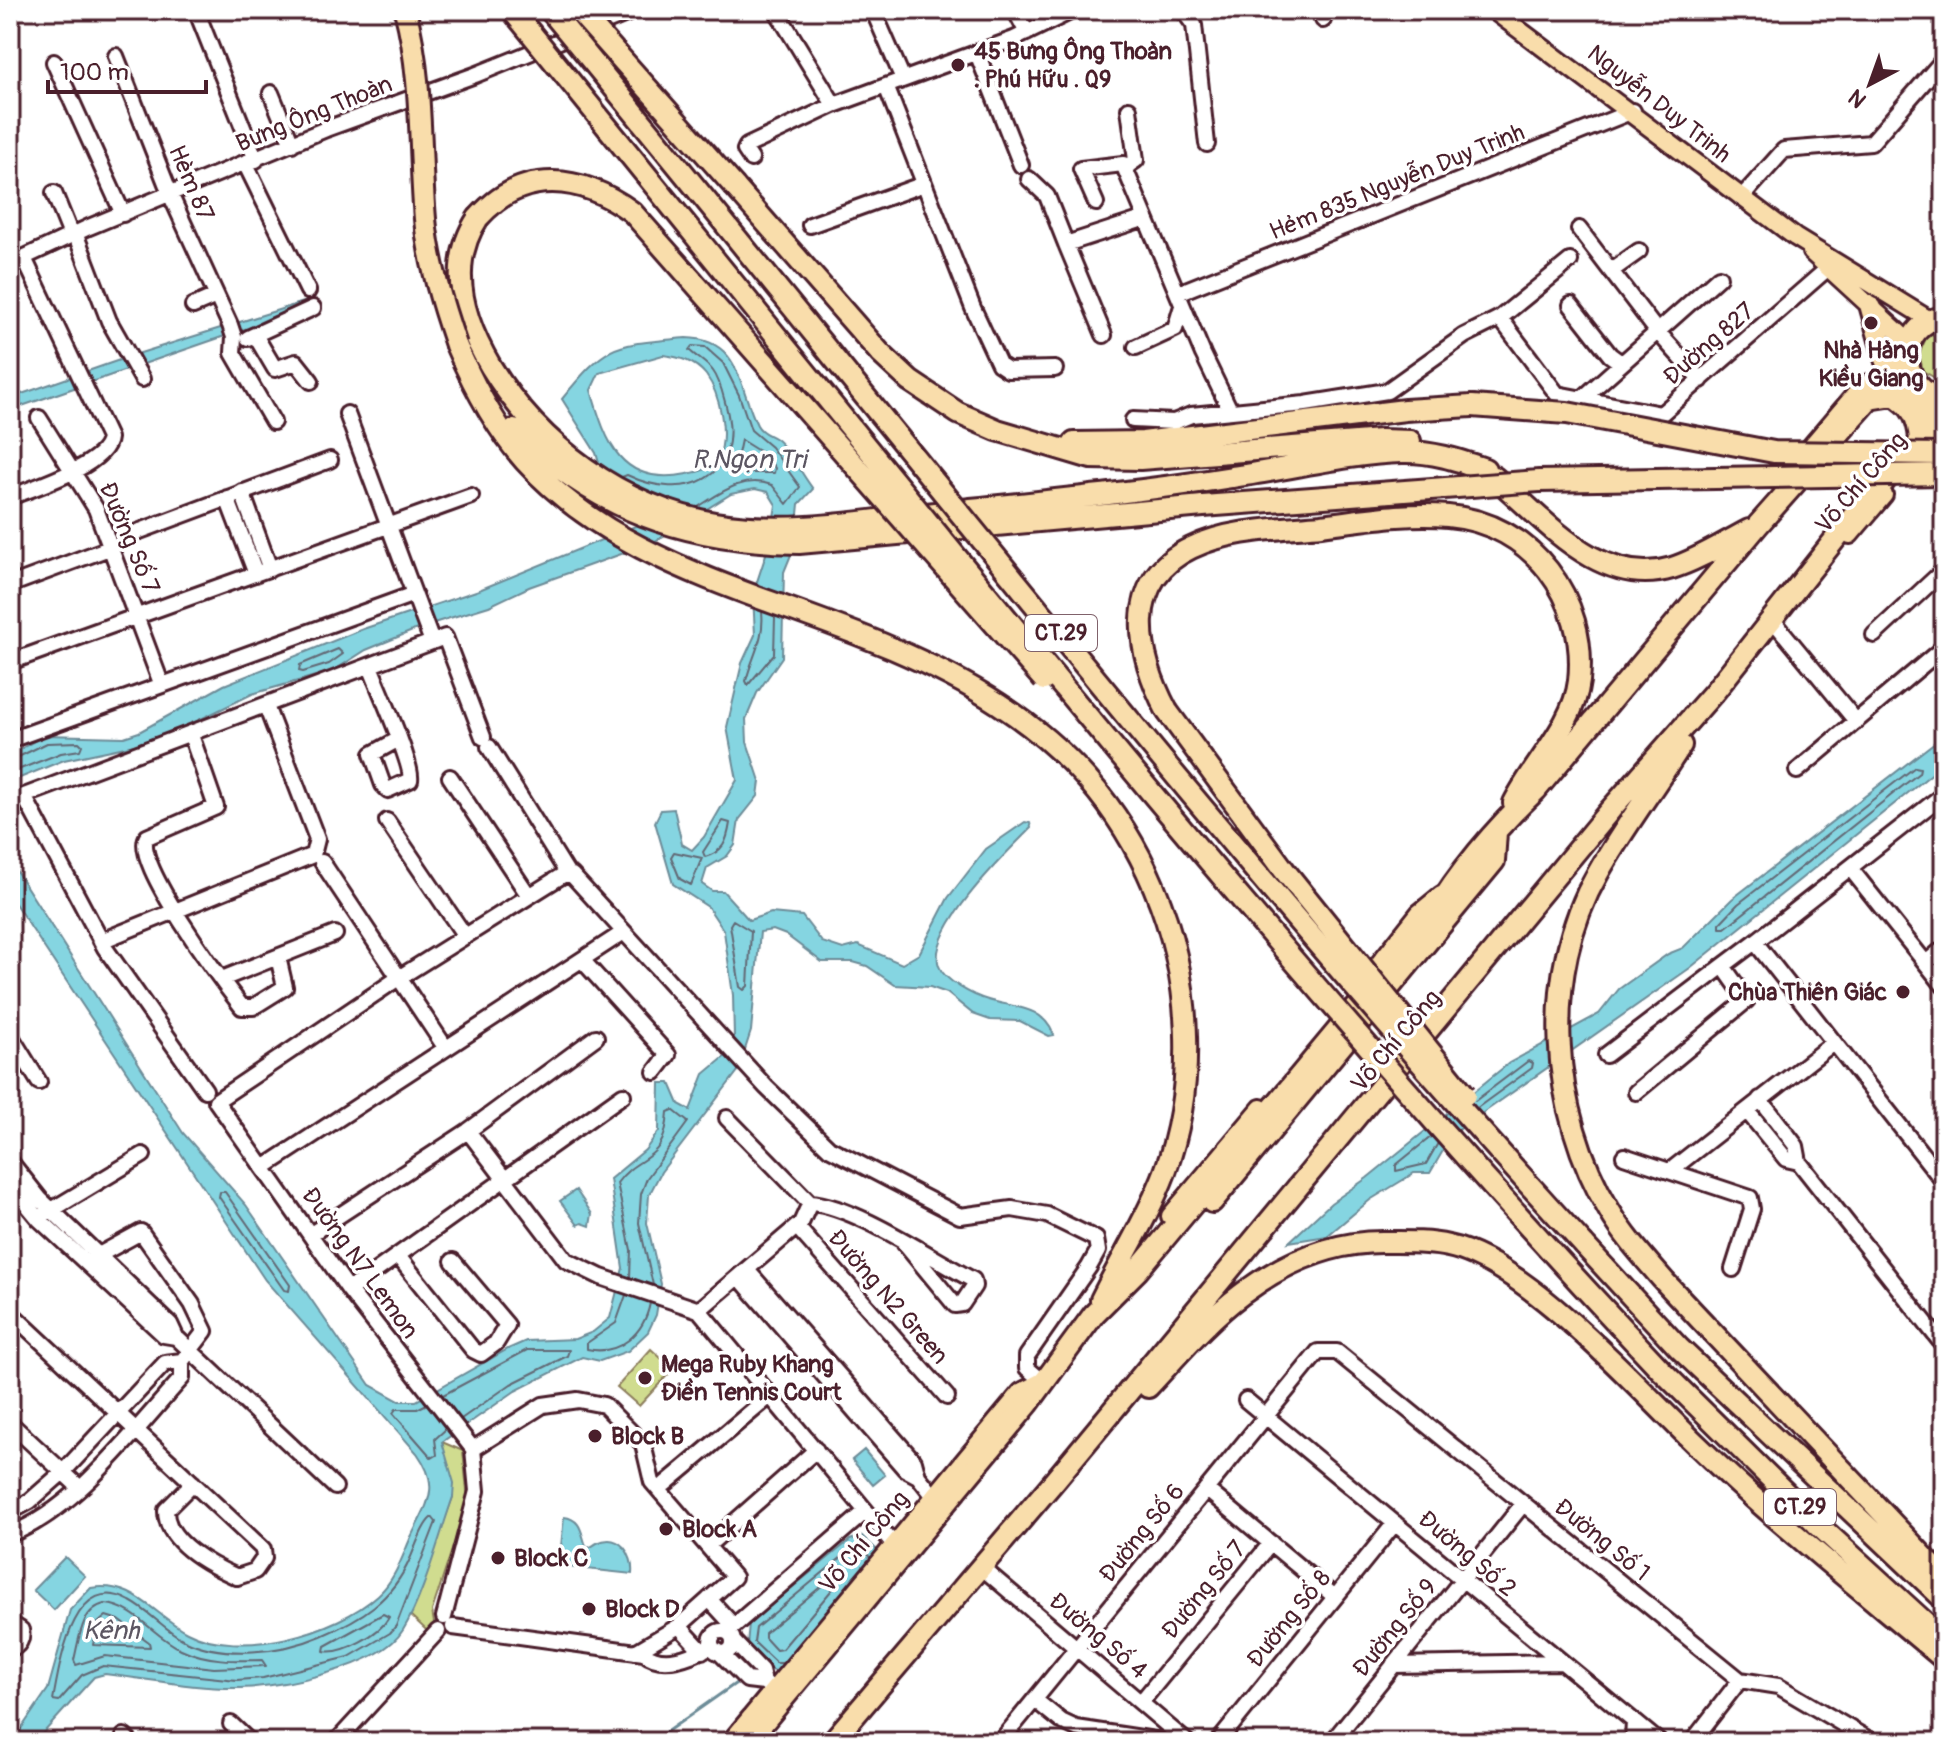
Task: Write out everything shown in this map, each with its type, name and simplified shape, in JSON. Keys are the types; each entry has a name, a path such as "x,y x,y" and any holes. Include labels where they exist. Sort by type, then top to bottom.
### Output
{"highway":[{"path":"405,10 416,83 426,223 442,303 469,375 494,420 525,461 562,496 646,551 949,673 1031,724 1064,753 1095,788 1127,832 1164,911 1179,971 1185,1024 1186,1078 1165,1170 1094,1314"},
{"name":"CT.29","path":"512,10 1245,903 1417,1106 1661,1370 1805,1512 1944,1640"},
{"name":"CT.29","path":"550,10 1262,881 1433,1080 1679,1348 1944,1599"},
{"path":"578,10 881,354 910,381 958,413 997,430 1091,458 1140,459 1381,440 1411,441 1454,453 1485,469 1575,547 1599,562 1620,569 1645,572 1670,569 1758,525"},
{"path":"766,535 714,523 625,492 570,458 535,425 497,377 473,334 465,310 460,290 461,250 478,218 507,193 545,180 590,187 632,212 1245,903"},
{"path":"1871,308 1890,376 1917,395 1941,418"},
{"name":"Võ Chí Công","path":"747,1742 772,1689 1028,1404 1094,1314 1156,1248 1432,917 1449,888 1501,825 1536,790 1758,525 1890,376 1908,350 1917,329 1940,316"},
{"path":"1908,350 1913,380 1920,389 1944,399"},
{"path":"469,375 502,418 536,451 573,480 617,505 670,527 766,535 801,535 1539,481 1944,474"},
{"path":"1869,399 1894,395 1906,402 1915,413 1920,439"},
{"path":"1046,444 1143,442 1405,410 1472,406 1567,413 1774,452 1944,454"},
{"name":"Võ Chí Công","path":"832,1742 1178,1331 1536,898 1715,691 1810,570 1941,418"},
{"path":"801,535 1179,486 1400,452 1452,458 1485,469"},
{"path":"1501,825 1526,779 1570,711 1579,684 1580,649 1576,619 1550,570 1525,545 1500,530 1476,522 1449,516 1410,516 1244,532 1191,548 1160,573 1141,615 1140,635 1145,662 1167,711 1284,870 1584,1245"},
{"path":"1715,691 1597,874 1573,933 1563,975 1560,1023 1562,1072 1579,1146 1608,1209 1665,1282 1944,1578"},
{"name":"Võ Chí Công","path":"1156,1248 1193,1226 1398,982 1494,861 1501,825"},
{"path":"994,1550 1201,1330 1242,1294 1280,1269 1323,1249 1366,1242 1449,1246 1488,1263 1560,1315 1733,1480 1944,1659"}],"main road":[{"name":"Nguyễn Duy Trinh","path":"1493,10 1633,111 1795,237 1940,316"},
{"name":"Nguyễn Duy Trinh","path":"1795,237 1871,308 1908,350"},
{"name":"Võ Chí Công","path":"1786,494 1794,466 1863,385 1890,376"},
{"name":"Võ Chí Công","path":"1810,570 1835,553 1933,441 1941,418"},
{"name":"Võ Chí Công","path":"1178,1331 1203,1311 1325,1168 1588,850 1628,799 1642,774"},
{"name":"Võ Chí Công","path":"1094,1314 1419,913 1449,888"},
{"name":"Võ Chí Công","path":"845,1742 970,1593 980,1566"},
{"name":"Võ Chí Công","path":"730,1742 772,1689"}],"street":[{"path":"196,10 251,162 308,291"},
{"name":"Bưng Ông Thoàn","path":"17,261 73,234 292,144 636,10"},
{"path":"776,10 834,105"},
{"path":"873,10 903,79"},
{"path":"1015,10 1027,33"},
{"path":"751,159 745,150 747,146 834,105 977,53 1074,10"},
{"path":"1183,10 1194,25 1207,144"},
{"path":"977,53 1025,172 1047,196 1104,335"},
{"name":"Hèm 87","path":"116,56 171,196 233,336 233,353 273,422"},
{"path":"1741,198 1784,150 1871,143 1944,59"},
{"path":"54,62 123,214"},
{"path":"886,86 999,364 1008,370 1055,369"},
{"path":"271,93 292,144"},
{"path":"1126,167 1136,160 1129,109"},
{"name":"Hẻm 835 Nguyễn Duy Trinh","path":"1180,299 1633,111"},
{"path":"1096,203 1081,169 1120,162 1126,167 1230,410"},
{"path":"810,225 924,184"},
{"path":"54,193 109,321 139,375"},
{"path":"1066,244 1146,218"},
{"path":"1579,229 1656,330 1701,380"},
{"path":"1611,271 1639,251"},
{"path":"10,497 74,470 109,444 76,365 17,261"},
{"path":"1133,420 1174,422 1191,415 1305,404 1387,391 1464,336 1500,318 1570,261"},
{"name":"Đường 827","path":"1500,318 1557,394 1661,414 1827,269"},
{"path":"1583,398 1719,277"},
{"path":"193,306 216,296"},
{"path":"1136,347 1175,329 1180,299"},
{"path":"1571,305 1610,355 1621,363"},
{"path":"233,336 255,335 313,308"},
{"path":"255,335 275,369 296,362 311,381"},
{"path":"347,414 430,639"},
{"name":"Đường Số 7","path":"39,418 74,470 112,547 161,683"},
{"path":"132,534 330,460"},
{"path":"242,492 263,571"},
{"path":"10,662 471,496"},
{"path":"227,498 263,571"},
{"path":"10,585 112,547"},
{"path":"1874,635 1944,570"},
{"path":"10,740 161,683 416,601"},
{"path":"1772,619 1856,721"},
{"path":"278,957 285,987 250,1008 242,1007 155,879 142,843 150,835 216,807 191,735 370,666 430,639 445,637 486,742 568,874 745,1064 829,1148 960,1216 1012,1209 1035,1213 1086,1231 1096,1239 1098,1251 1089,1267 1027,1356 1027,1368 1042,1381"},
{"path":"1797,771 1944,647"},
{"path":"370,666 399,739"},
{"path":"101,941 299,863 316,850 317,839 266,706"},
{"name":"Đường N7 Lemon","path":"191,735 24,796 101,941 349,1290 473,1449"},
{"path":"450,777 529,896"},
{"path":"1606,1055 1944,794"},
{"path":"387,821 465,936"},
{"path":"322,862 445,1047"},
{"path":"1850,868 1944,986"},
{"path":"210,1095 568,874"},
{"path":"222,979 362,924"},
{"path":"263,1168 624,932"},
{"path":"1755,942 1944,1182"},
{"path":"1926,963 1944,948"},
{"path":"583,961 668,1055 655,1072"},
{"path":"1636,1092 1747,1000 1723,966"},
{"path":"311,1234 468,1131 596,1037"},
{"path":"1671,1170 1833,1043"},
{"path":"12,1044 39,1082"},
{"path":"349,1290 623,1095"},
{"path":"1760,1099 1796,1146 1799,1162 1944,1346"},
{"path":"1747,1111 1786,1159 1799,1162"},
{"path":"727,1118 810,1203 829,1204 904,1243 973,1280 974,1286 962,1304 955,1305 904,1243"},
{"path":"468,1131 566,1260 621,1284 699,1310 899,1551"},
{"path":"45,1214 143,1155"},
{"path":"1624,1156 1750,1198 1752,1209 1733,1269"},
{"path":"10,1161 45,1214 164,1335 176,1337"},
{"path":"10,1184 99,1255 170,1324 186,1356 335,1487"},
{"path":"699,1310 797,1227 810,1203"},
{"name":"Đường N2 Green","path":"797,1227 947,1397"},
{"path":"10,1512 37,1496 63,1472 165,1363 186,1356 202,1338 202,1322 141,1232 99,1255"},
{"path":"398,1256 473,1350 481,1354 496,1343 507,1325 453,1261"},
{"path":"743,1274 823,1366 905,1469 918,1476 938,1502"},
{"path":"10,1312 119,1412 263,1549 264,1558 255,1571 237,1577 209,1565 174,1532 166,1510 193,1483"},
{"name":"Đường Số 6","path":"1000,1742 1318,1352"},
{"name":"Đường Số 1","path":"1318,1352 1337,1352 1740,1680 1778,1686 1873,1742"},
{"path":"10,1534 43,1520 80,1488 182,1378 186,1356"},
{"path":"665,1484 770,1396"},
{"path":"336,1742 445,1625 477,1491 473,1449 543,1405 578,1400 604,1405 643,1444 652,1482 734,1577 679,1626 640,1652"},
{"name":"Đường Số 2","path":"1246,1400 1659,1742"},
{"path":"10,1423 80,1488"},
{"path":"713,1541 816,1450"},
{"path":"1206,1489 1335,1597"},
{"name":"Đường Số 9","path":"1332,1742 1523,1504"},
{"path":"705,1651 714,1634 731,1632 866,1511"},
{"name":"Đường Số 8","path":"1218,1742 1395,1523"},
{"name":"Đường Số 7","path":"1142,1701 1271,1543"},
{"name":"Đường Số 4","path":"980,1566 1187,1742"},
{"path":"709,1599 772,1689"},
{"path":"10,1623 21,1630 22,1635 17,1646 10,1649"},
{"path":"445,1625 640,1652 705,1651"},
{"path":"679,1626 705,1651 732,1666 747,1680 772,1689"},
{"path":"1393,1665 1562,1662"},
{"path":"1692,1742 1740,1680"},
{"path":"1035,1700 1061,1721 1076,1728 1168,1742"},
{"path":"1633,1742 1634,1721"},
{"path":"231,1724 250,1742"}],"green space":[{"path":"1944,329 1944,383 1923,371 1919,354 1926,338"},
{"name":"Mega Ruby Khang Điền Tennis Court","path":"651,1349 673,1369 639,1406 617,1387"},
{"path":"442,1442 463,1451 468,1501 432,1611 437,1640 410,1615 453,1497"}],"water":[{"path":"307,301 309,307 10,410 10,398"},
{"name":"R.Ngọn Tri","path":"686,338 704,340 728,356 757,425 781,444 813,489 799,504 795,545 784,572 782,657 757,693 746,719 747,742 760,781 758,796 739,820 735,845 727,856 707,868 702,884 712,891 723,891 749,920 771,913 802,916 822,942 843,949 858,945 902,964 919,954 948,898 986,849 1025,822 1030,823 1031,828 971,892 956,913 938,951 939,966 953,982 975,995 1035,1013 1049,1025 1054,1035 1049,1036 1020,1021 990,1020 973,1014 947,993 930,987 895,985 867,966 853,962 822,962 786,935 773,930 760,932 751,1031 738,1071 661,1172 649,1195 647,1223 661,1284 656,1315 648,1332 628,1351 600,1361 582,1357 515,1391 442,1442 454,1483 453,1497 418,1600 403,1630 391,1643 374,1655 328,1673 258,1687 206,1687 105,1674 94,1677 35,1742 12,1742 48,1689 70,1610 91,1588 106,1587 131,1594 175,1625 209,1640 260,1643 313,1631 360,1609 384,1589 398,1568 427,1505 430,1486 425,1465 417,1453 265,1280 10,896 10,861 183,1133 246,1205 370,1385 399,1401 416,1401 526,1341 575,1339 593,1332 610,1318 623,1268 610,1179 645,1150 659,1131 660,1083 670,1083 679,1104 690,1110 704,1074 728,1054 734,1038 733,995 724,931 708,907 673,884 655,822 661,810 674,809 682,844 692,850 704,837 737,780 727,727 742,663 755,635 753,594 770,542 776,505 768,492 755,489 731,494 652,543 529,587 489,606 427,625 366,650 333,671 252,694 158,740 64,760 10,782 10,755 45,735 124,737 139,732 224,685 363,629 479,590 638,525 640,520 601,470 596,453 562,399 591,366 614,349 642,342","holes":["663,355 692,363 702,370 719,404 723,427 721,449 716,462 700,471 665,476 646,474 632,467 620,457 611,443 591,390 599,373"]},
{"path":"1944,735 1944,764 1690,968 1460,1129 1448,1142 1430,1173 1414,1173 1370,1200 1327,1236 1289,1242 1331,1203 1367,1178 1509,1063 1599,1014 1619,989 1668,954 1683,948 1732,899"},
{"path":"576,1190 592,1214 590,1226 578,1225 560,1201"},
{"path":"864,1450 885,1475 873,1485 852,1460"},
{"path":"564,1517 578,1525 587,1548 605,1540 624,1547 631,1560 632,1574 559,1566"},
{"path":"862,1536 876,1549 879,1559 780,1672 771,1670 747,1646 749,1623 850,1540"},
{"path":"65,1557 85,1576 54,1610 33,1590"}],"waterway":[{"path":"652,1742 742,1679"}],"place":[{"name":"45 Bưng Ông Thoàn . Phú Hữu . Q9","path":"958,65"},
{"name":"Nhà Hàng Kiều Giang","path":"1871,323"},
{"name":"Chùa Thiên Giác","path":"1903,992"},
{"name":"Mega Ruby Khang Điền Tennis Court","path":"645,1378"},
{"name":"Block B","path":"595,1436"},
{"name":"Block A","path":"666,1529"},
{"name":"Block C","path":"498,1558"},
{"name":"Block D","path":"589,1609"}],"water label":[{"name":"Kênh","path":"111,1631"}]}
